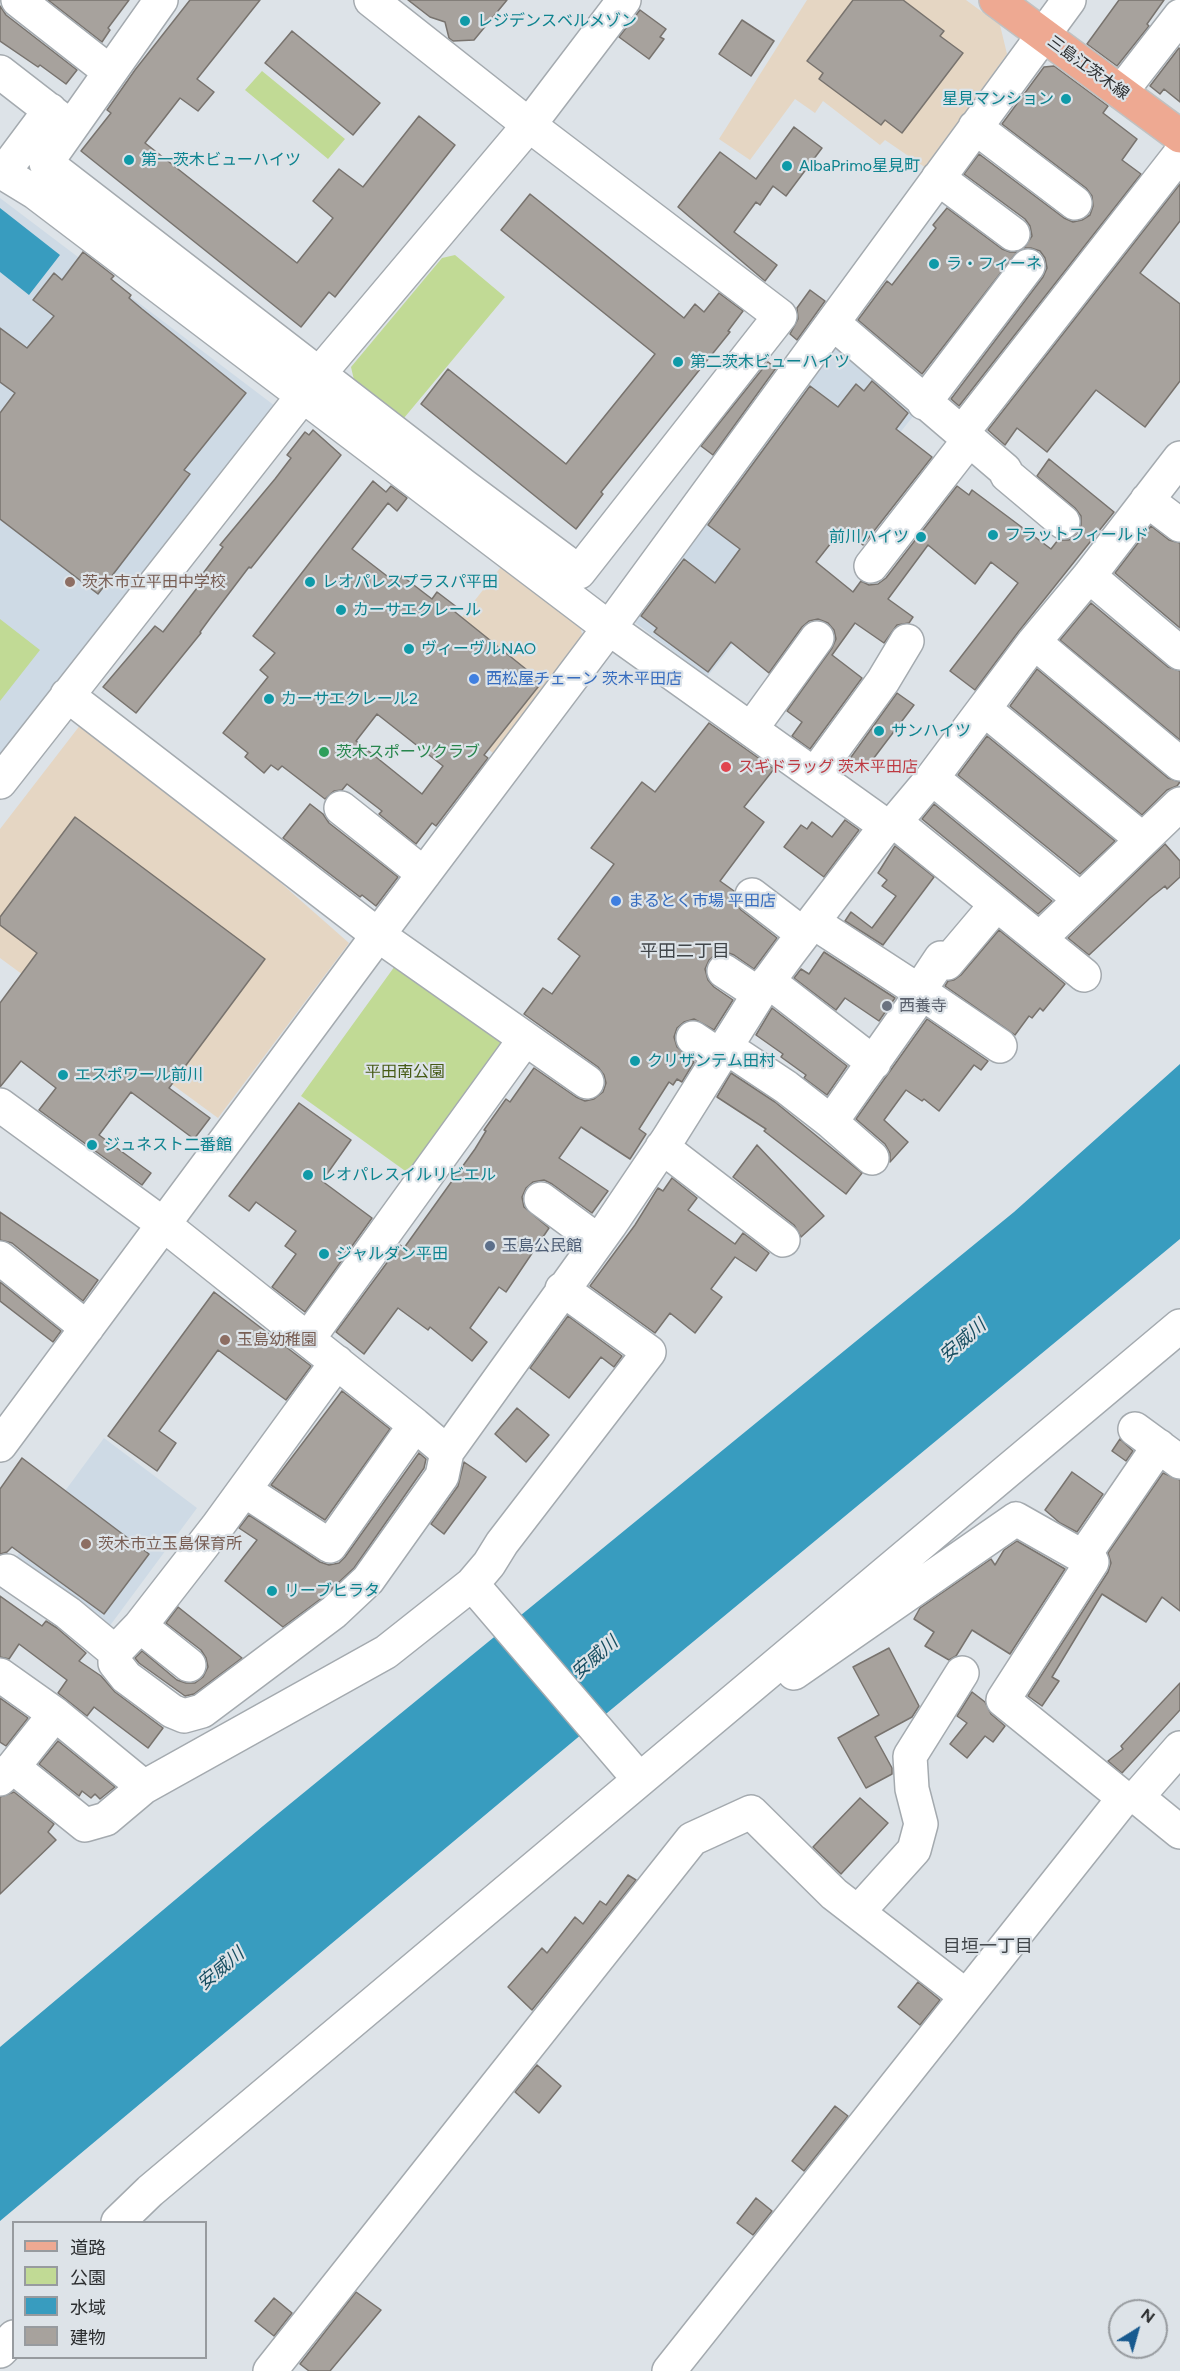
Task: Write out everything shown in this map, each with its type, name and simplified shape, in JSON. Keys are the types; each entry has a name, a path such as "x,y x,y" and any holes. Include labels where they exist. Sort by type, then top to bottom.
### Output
{"main road":[{"name":"三島江茨木線","path":"996,0 1180,136"}],"street":[{"path":"18,0 110,72"},
{"path":"161,0 110,72 1,172 36,193 579,572 780,316 529,125 371,0"},
{"path":"0,782 310,385 529,125 624,0"},
{"path":"0,1445 609,628 1069,0"},
{"path":"1121,92 1180,16"},
{"path":"0,72 61,118"},
{"path":"61,118 46,163 310,385 609,628 815,774 891,824 1084,975"},
{"path":"975,127 1076,203"},
{"path":"871,566 965,437 1180,154"},
{"path":"938,178 1013,234"},
{"path":"924,403 1028,266"},
{"path":"833,323 1063,522"},
{"path":"337,1362 244,1490 140,1626 115,1652 115,1663 126,1677 172,1711 184,1716 202,1712 334,1612 368,1580 442,1476 447,1452 598,1241 662,1147 713,1047 764,988 808,928 891,824 932,778 1034,642 1089,576 1180,458"},
{"path":"1147,501 1180,525"},
{"path":"1089,576 1180,653"},
{"path":"751,729 817,638"},
{"path":"815,774 883,681 907,641"},
{"path":"1034,642 1180,764"},
{"path":"68,695 378,935 587,1082"},
{"path":"984,709 1142,839"},
{"path":"932,778 1080,899"},
{"path":"1051,928 1180,804"},
{"path":"341,808 424,874"},
{"path":"752,895 920,992 1000,1046"},
{"path":"831,1122 874,1063 941,958 947,963 996,904"},
{"path":"724,971 764,988 874,1063"},
{"path":"308,1339 525,1039"},
{"path":"713,1047 786,1088 831,1122 872,1158"},
{"path":"0,1105 163,1224 447,1452"},
{"path":"662,1147 783,1240"},
{"path":"542,1199 598,1241"},
{"path":"0,1258 87,1328"},
{"path":"55,1714 6,1773 85,1825 105,1819 144,1787 386,1652 475,1588 502,1543 649,1352 562,1289"},
{"path":"120,2221 150,2191 1180,1326"},
{"path":"244,1490 330,1546 416,1425"},
{"path":"1083,1557 1158,1446"},
{"path":"729,1703 760,1697 1016,1520 1092,1562 1004,1700 1180,1832"},
{"path":"7,1571 68,1613 115,1652"},
{"path":"475,1588 639,1779"},
{"path":"140,1626 189,1665"},
{"path":"858,1912 914,1850 921,1824 912,1789 910,1756 962,1673"},
{"path":"0,1675 55,1714 144,1787"},
{"path":"669,2371 966,1996 1131,1797 1180,1748"},
{"path":"270,2371 692,1839 751,1812 834,1894 966,1996"},
{"path":"0,2351 12,2339"}],"shaded area":[{"path":"807,0 966,0 1000,25 1007,54 926,168 885,140 880,145 823,101 815,113 795,99 750,160 719,139"},
{"name":"茨木市立平田中学校","path":"0,198 279,409 0,754"},
{"path":"836,340 869,366 914,415 707,677 633,621"},
{"path":"504,563 579,622 583,638 493,753 408,686"},
{"path":"81,724 257,862 349,943 218,1118 0,958 0,829"},
{"path":"104,1438 197,1508 106,1631 12,1563"}],"green space":[{"path":"262,71 345,139 328,159 245,90"},
{"path":"455,255 505,297 404,418 354,380 351,367 442,258"},
{"path":"0,619 40,650 0,701"},
{"name":"平田南公園","path":"400,959 509,1047 415,1178 301,1096"}],"water":[{"path":"0,208 60,255 29,295 0,272"},
{"name":"安威川","path":"1180,1064 1180,1239 607,1713 0,2221 0,2047 263,1826 1014,1212"}],"building":[{"path":"48,0 129,0 108,28 110,30 102,42"},
{"name":"第一茨木ビューハイツ","path":"190,0 260,0 197,79 214,92 198,111 180,98 145,143 297,263 333,218 313,201 339,169 363,187 419,116 455,145 335,297 329,292 301,327 81,151 111,113 107,110 135,70"},
{"name":"レジデンスベルメゾン","path":"408,0 507,0 474,40 453,41 449,38 445,22 430,17"},
{"path":"853,0 903,0 944,31 940,36 963,53 902,133 885,120 881,125 819,79 823,73 807,61"},
{"path":"1119,0 1164,0 1147,24 1149,26 1117,66 1087,44"},
{"path":"0,6 6,15 77,70 66,84 0,41"},
{"path":"640,10 666,29 660,37 664,39 649,59 619,37"},
{"path":"742,20 774,41 751,76 719,54"},
{"path":"292,31 380,103 353,135 265,63"},
{"path":"1179,48 1180,102 1164,89 1160,94 1150,86"},
{"path":"1054,66 1108,106 1103,113 1137,139 1122,160 1141,174 959,406 951,399 1043,277 1047,268 1045,258 1040,251 1024,248 1032,236 1030,226 1025,219 964,174 979,154 1064,218 1073,222 1082,220 1090,215 1093,206 1092,196 1086,188 1002,124 1044,67"},
{"name":"AlbaPrimo星見町","path":"794,127 822,148 786,196 773,186 760,205 756,202 734,232 777,265 765,281 678,207 720,152 756,179"},
{"path":"1180,184 1180,221 1140,273 1180,304 1180,381 1145,427 1096,390 1047,452 1017,428 1005,445 988,430"},
{"name":"第二茨木ビューハイツ","path":"530,194 684,318 695,304 704,312 719,293 743,311 728,331 730,332 601,492 603,494 576,529 421,404 448,369 566,464 655,354 501,230"},
{"path":"947,208 1002,249 1017,252 922,374 858,320 887,281 892,285 936,228 933,225"},
{"name":"茨木市立平田中学校","path":"83,252 114,276 111,279 131,295 129,298 246,393 184,470 190,474 98,594 0,519 0,413 15,393 0,382 0,328 27,348 54,316 33,300 54,273 62,280"},
{"path":"810,290 825,301 797,340 790,334 798,319 797,308"},
{"path":"768,362 776,368 713,455 701,446"},
{"path":"872,381 908,413 896,429 932,457 863,545 842,529 816,562 853,592 861,581 869,585 878,584 886,578 957,486 969,495 972,490 1051,549 1058,540 1069,540 1077,534 1081,525 1081,516 1075,508 1037,476 1049,459 1114,512 975,690 950,671 1018,583 991,562 975,584 928,545 888,599 913,617 909,623 897,625 884,643 855,623 832,655 862,678 810,749 792,736 802,722 787,711 832,648 836,639 834,630 828,623 818,619 809,621 802,627 769,673 731,642 708,672 654,632 657,628 641,616 684,559 715,583 740,549 708,525 810,386 838,407 856,384 864,391"},
{"path":"313,430 341,455 251,568 249,567 201,633 136,713 103,687 155,626 163,632 204,579 201,576 223,547 220,545 291,458 287,455 305,432 309,435"},
{"path":"373,481 386,492 391,486 407,498 397,511 388,503 352,549 396,583 402,576 432,599 437,592 458,608 455,612 542,682 484,755 488,758 436,826 432,823 416,844 379,814 382,811 347,784 342,790 334,791 325,799 282,766 278,770 271,765 264,773 245,757 248,753 223,733 268,677 260,670 275,653 253,636","holes":["377,714 443,766 422,794 356,741"]},
{"path":"1151,526 1169,540 1180,543 1180,628 1115,573"},
{"path":"1091,603 1168,667 1180,671 1180,740 1060,640"},
{"path":"1037,669 1168,778 1180,782 1177,786 1167,790 1142,815 1010,706"},
{"name":"サンハイツ","path":"897,693 914,705 864,771 849,760"},
{"path":"709,723 774,769 744,807 764,822 720,881 734,891 735,902 741,910 777,938 754,969 726,952 716,954 709,960 705,969 708,980 733,1000 714,1030 694,1019 684,1022 677,1028 674,1037 677,1047 694,1062 682,1082 677,1079 673,1085 669,1082 639,1129 646,1134 630,1159 581,1127 559,1158 608,1191 592,1213 544,1180 533,1182 526,1188 522,1197 524,1207 549,1228 506,1292 499,1287 470,1328 487,1342 472,1361 430,1327 428,1330 398,1308 364,1354 336,1332 400,1245 404,1248 475,1149 486,1131 484,1130 506,1099 510,1102 534,1068 585,1101 594,1099 603,1092 606,1083 598,1067 524,1014 543,988 552,994 580,956 558,939 614,864 591,848 642,782 655,792"},
{"path":"987,736 1115,841 1080,874 958,775"},
{"path":"310,804 323,814 329,823 398,877 376,906 362,895 360,897 283,838"},
{"path":"934,804 1052,901 1038,914 922,819"},
{"path":"75,817 265,959 169,1088 210,1118 194,1139 131,1092 99,1135 151,1173 142,1185 39,1110 56,1088 21,1061 0,1087 0,1003 37,953 0,925 0,917"},
{"path":"845,820 859,830 824,877 784,847 801,825 807,829 812,822 832,837"},
{"path":"1165,844 1180,861 1180,877 1167,889 1165,886 1150,898 1089,955 1068,938"},
{"path":"895,846 934,877 883,945 845,921 851,912 872,928 896,896 882,886 887,880 878,873"},
{"path":"999,930 1065,984 1043,1011 1040,1008 1032,1018 1029,1016 1015,1035 945,986 948,981 961,975"},
{"path":"824,952 895,998 879,1021 845,998 836,1010 794,978 801,969 809,974"},
{"path":"772,1008 847,1066 827,1095 804,1078 806,1075 781,1057 783,1054 756,1035"},
{"path":"927,1019 988,1061 981,1070 974,1065 939,1111 924,1099 922,1101 906,1090 884,1120 908,1142 890,1162 890,1153 885,1144 856,1119"},
{"path":"731,1073 775,1102 862,1173 846,1194 764,1131 766,1129 717,1097"},
{"path":"299,1103 351,1140 322,1181 372,1218 305,1312 272,1287 296,1254 285,1246 296,1231 256,1202 249,1211 229,1196"},
{"path":"757,1145 824,1216 801,1237 794,1225 733,1177"},
{"path":"672,1178 697,1198 688,1210 735,1244 743,1233 769,1253 756,1271 735,1257 711,1289 722,1297 695,1333 670,1313 655,1333 590,1286 635,1225 658,1188 663,1191"},
{"path":"0,1212 98,1280 83,1301 12,1243 0,1240"},
{"path":"0,1282 61,1331 53,1342 0,1301"},
{"path":"214,1292 311,1366 286,1400 218,1350 159,1431 176,1443 157,1471 108,1436"},
{"path":"568,1316 622,1356 614,1367 601,1357 569,1398 530,1368"},
{"path":"342,1391 390,1429 325,1520 271,1485"},
{"path":"517,1408 549,1435 526,1462 495,1434"},
{"path":"1120,1439 1133,1451 1126,1461 1112,1451"},
{"path":"419,1453 426,1459 424,1468 354,1568 322,1598 283,1627 225,1581 257,1540 239,1528 249,1515 320,1562 329,1565 339,1563"},
{"path":"22,1458 149,1554 104,1614 12,1547 0,1554 0,1489"},
{"path":"464,1462 486,1477 444,1534 431,1524 458,1486"},
{"path":"1072,1472 1103,1494 1077,1532 1060,1523 1045,1510"},
{"path":"1163,1473 1180,1480 1180,1611 1162,1597 1146,1622 1102,1594 1052,1677 1059,1681 1042,1706 1028,1696 1108,1572 1111,1563 1108,1553"},
{"path":"1017,1541 1065,1569 1010,1654 972,1630 956,1656 949,1660 925,1646 934,1632 914,1619 920,1608 991,1559 995,1565 1004,1550"},
{"path":"0,1596 42,1626 46,1621 57,1628 86,1653 79,1661 101,1676 115,1692 163,1728 148,1748 94,1707 87,1716 58,1693 67,1680 19,1644 9,1659 0,1657"},
{"path":"178,1607 242,1658 194,1694 185,1696 135,1658 142,1651 177,1680 186,1683 195,1683 203,1677 208,1667 201,1650 166,1623"},
{"path":"889,1648 919,1706 912,1717 875,1737 892,1768 892,1774 866,1788 838,1738 879,1715 853,1667"},
{"path":"1180,1683 1180,1710 1122,1773 1108,1761 1123,1749 1121,1746"},
{"path":"972,1692 985,1702 991,1714 1005,1726 993,1742 985,1736 967,1758 950,1744 967,1723 957,1716"},
{"path":"0,1698 28,1718 6,1746 0,1742"},
{"path":"58,1741 115,1787 100,1799 95,1794 91,1798 82,1791 79,1796 39,1764"},
{"path":"14,1792 54,1824 48,1832 56,1840 0,1894 0,1797"},
{"path":"860,1798 888,1823 841,1874 813,1847"},
{"path":"628,1875 636,1880 532,2010 508,1987 542,1948 547,1953 575,1917 583,1924 600,1901 606,1905"},
{"path":"918,1982 940,2000 920,2025 898,2007"},
{"path":"537,2065 561,2086 539,2113 515,2092"},
{"path":"835,2106 848,2116 804,2171 792,2161"},
{"path":"756,2198 772,2211 753,2235 737,2223"},
{"path":"356,2292 381,2310 330,2371 309,2371 300,2364"},
{"path":"274,2298 292,2313 274,2336 255,2321"}],"place":[{"name":"レジデンスベルメゾン","path":"465,21"},
{"name":"星見マンション","path":"1066,99"},
{"name":"第一茨木ビューハイツ","path":"129,160"},
{"name":"AlbaPrimo星見町","path":"787,166"},
{"name":"ラ・フィーネ","path":"934,264"},
{"name":"第二茨木ビューハイツ","path":"678,362"},
{"name":"フラットフィールド","path":"993,535"},
{"name":"前川ハイツ","path":"921,537"},
{"name":"茨木市立平田中学校","path":"70,582"},
{"name":"レオパレスプラスパ平田","path":"310,582"},
{"name":"カーサエクレール","path":"341,610"},
{"name":"ヴィーヴルNAO","path":"409,649"},
{"name":"西松屋チェーン 茨木平田店","path":"474,679"},
{"name":"カーサエクレール2","path":"269,699"},
{"name":"サンハイツ","path":"879,731"},
{"name":"茨木スポーツクラブ","path":"324,752"},
{"name":"スギドラッグ 茨木平田店","path":"726,767"},
{"name":"まるとく市場 平田店","path":"616,901"},
{"name":"西養寺","path":"887,1006"},
{"name":"クリザンテム田村","path":"635,1061"},
{"name":"エスポワール前川","path":"63,1075"},
{"name":"ジュネスト二番館","path":"92,1145"},
{"name":"レオパレスイルリビエル","path":"308,1175"},
{"name":"玉島公民館","path":"490,1246"},
{"name":"ジャルダン平田","path":"324,1254"},
{"name":"玉島幼稚園","path":"225,1340"},
{"name":"茨木市立玉島保育所","path":"86,1544"},
{"name":"リーブヒラタ","path":"272,1591"}],"district":[{"name":"平田二丁目","path":"685,952"},
{"name":"目垣一丁目","path":"988,1947"}]}
